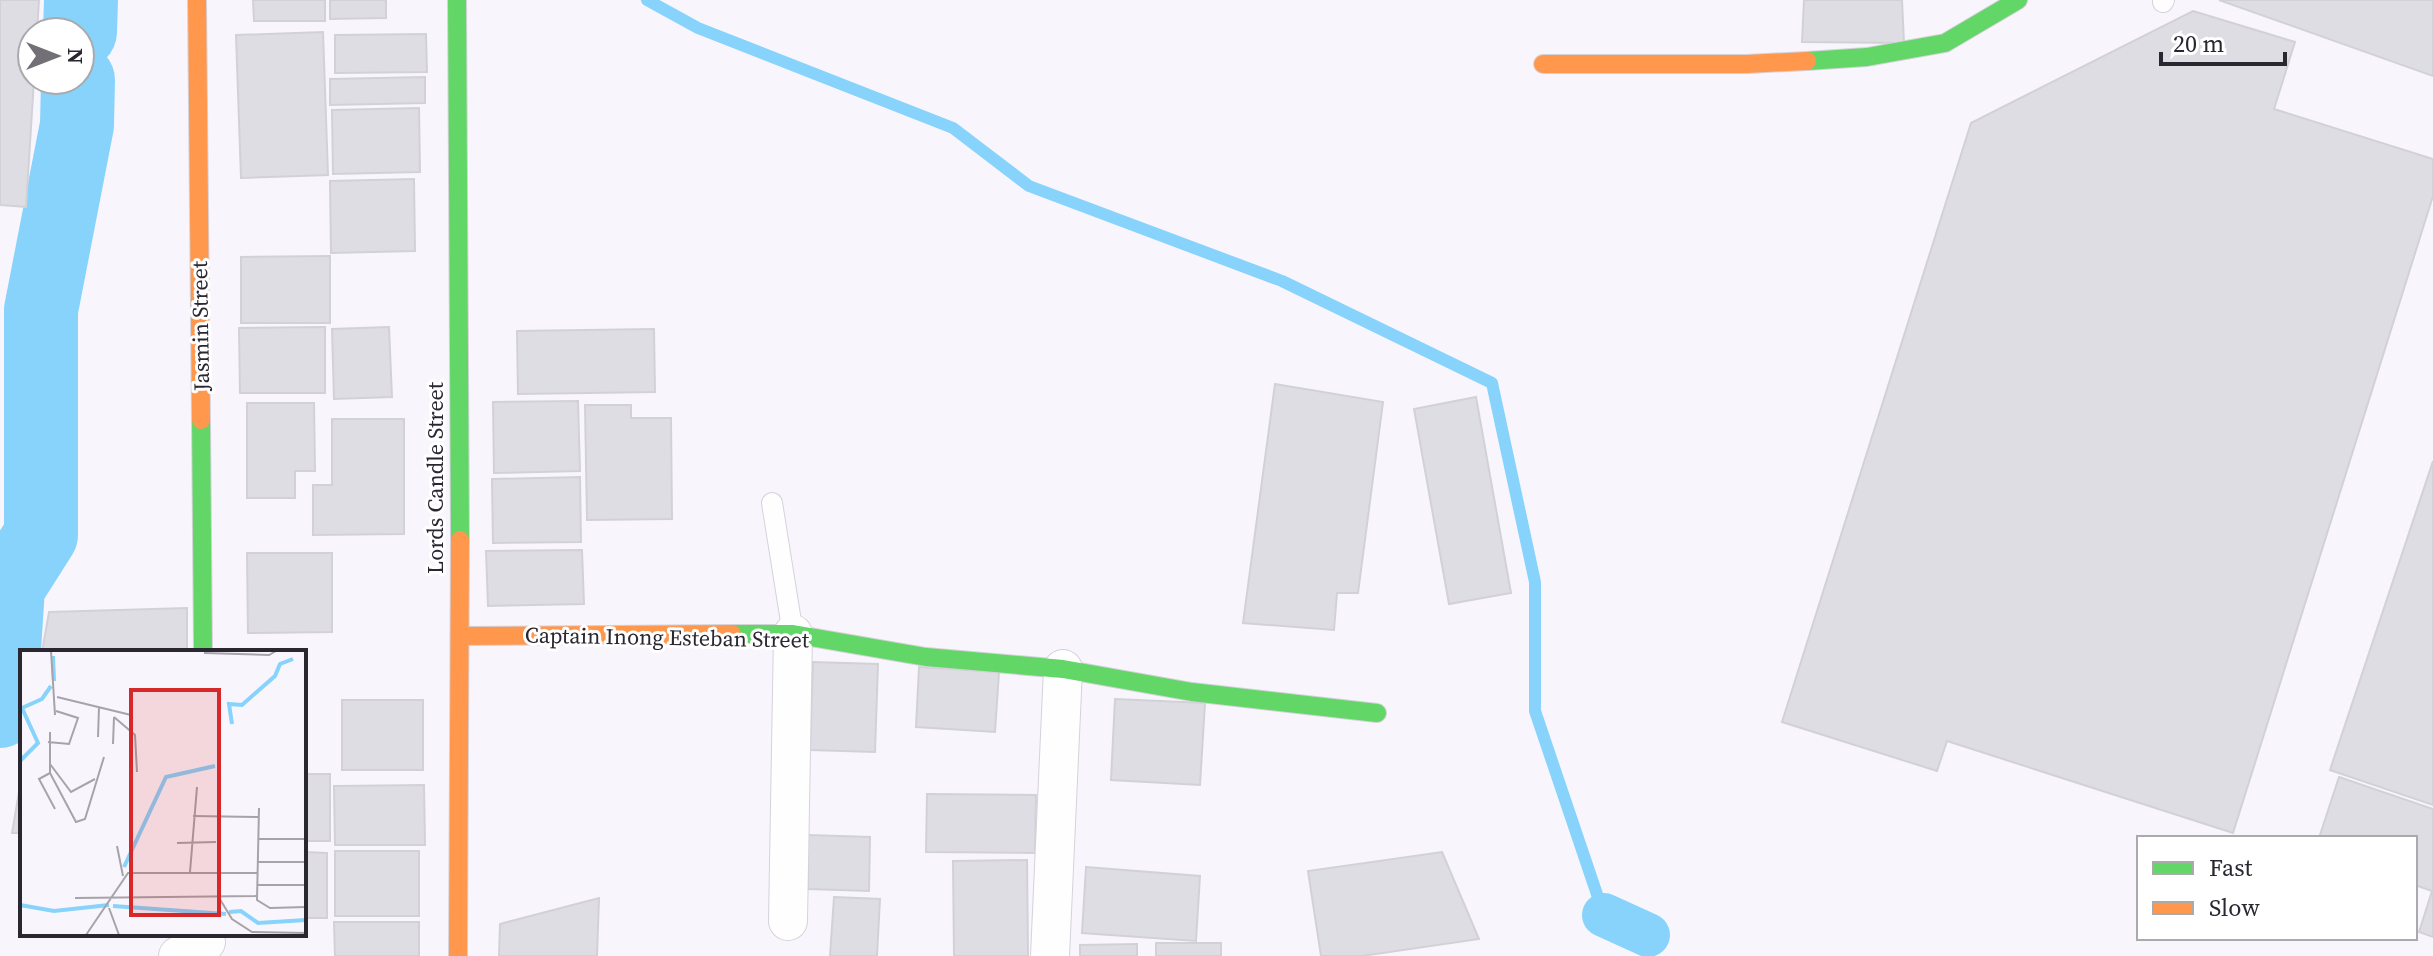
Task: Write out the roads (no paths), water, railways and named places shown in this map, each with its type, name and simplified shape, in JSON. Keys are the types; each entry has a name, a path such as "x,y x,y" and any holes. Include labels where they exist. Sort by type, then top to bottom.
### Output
{"street":[{"name":"Jasmin Street","path":"197,0 203,650"},
{"name":"Lords Candle Street","path":"457,0 458,956"},
{"path":"1543,64 1747,64 1867,57 1945,43 2018,0"},
{"name":"Captain Inong Esteban Street","path":"460,636 793,634 926,657 1063,669 1192,692 1377,713"},
{"path":"788,921 793,634"},
{"path":"1050,956 1063,669"}],"lane":[{"path":"772,503 793,634"}],"waterway":[{"path":"80,16 81,0"},
{"path":"647,0 698,28 953,128 1029,186 1282,281 1492,383 1535,582 1535,711 1604,915"},
{"path":"0,711 8,587 41,535 41,310 77,125 78,96"},
{"path":"1604,915 1648,935"}]}
